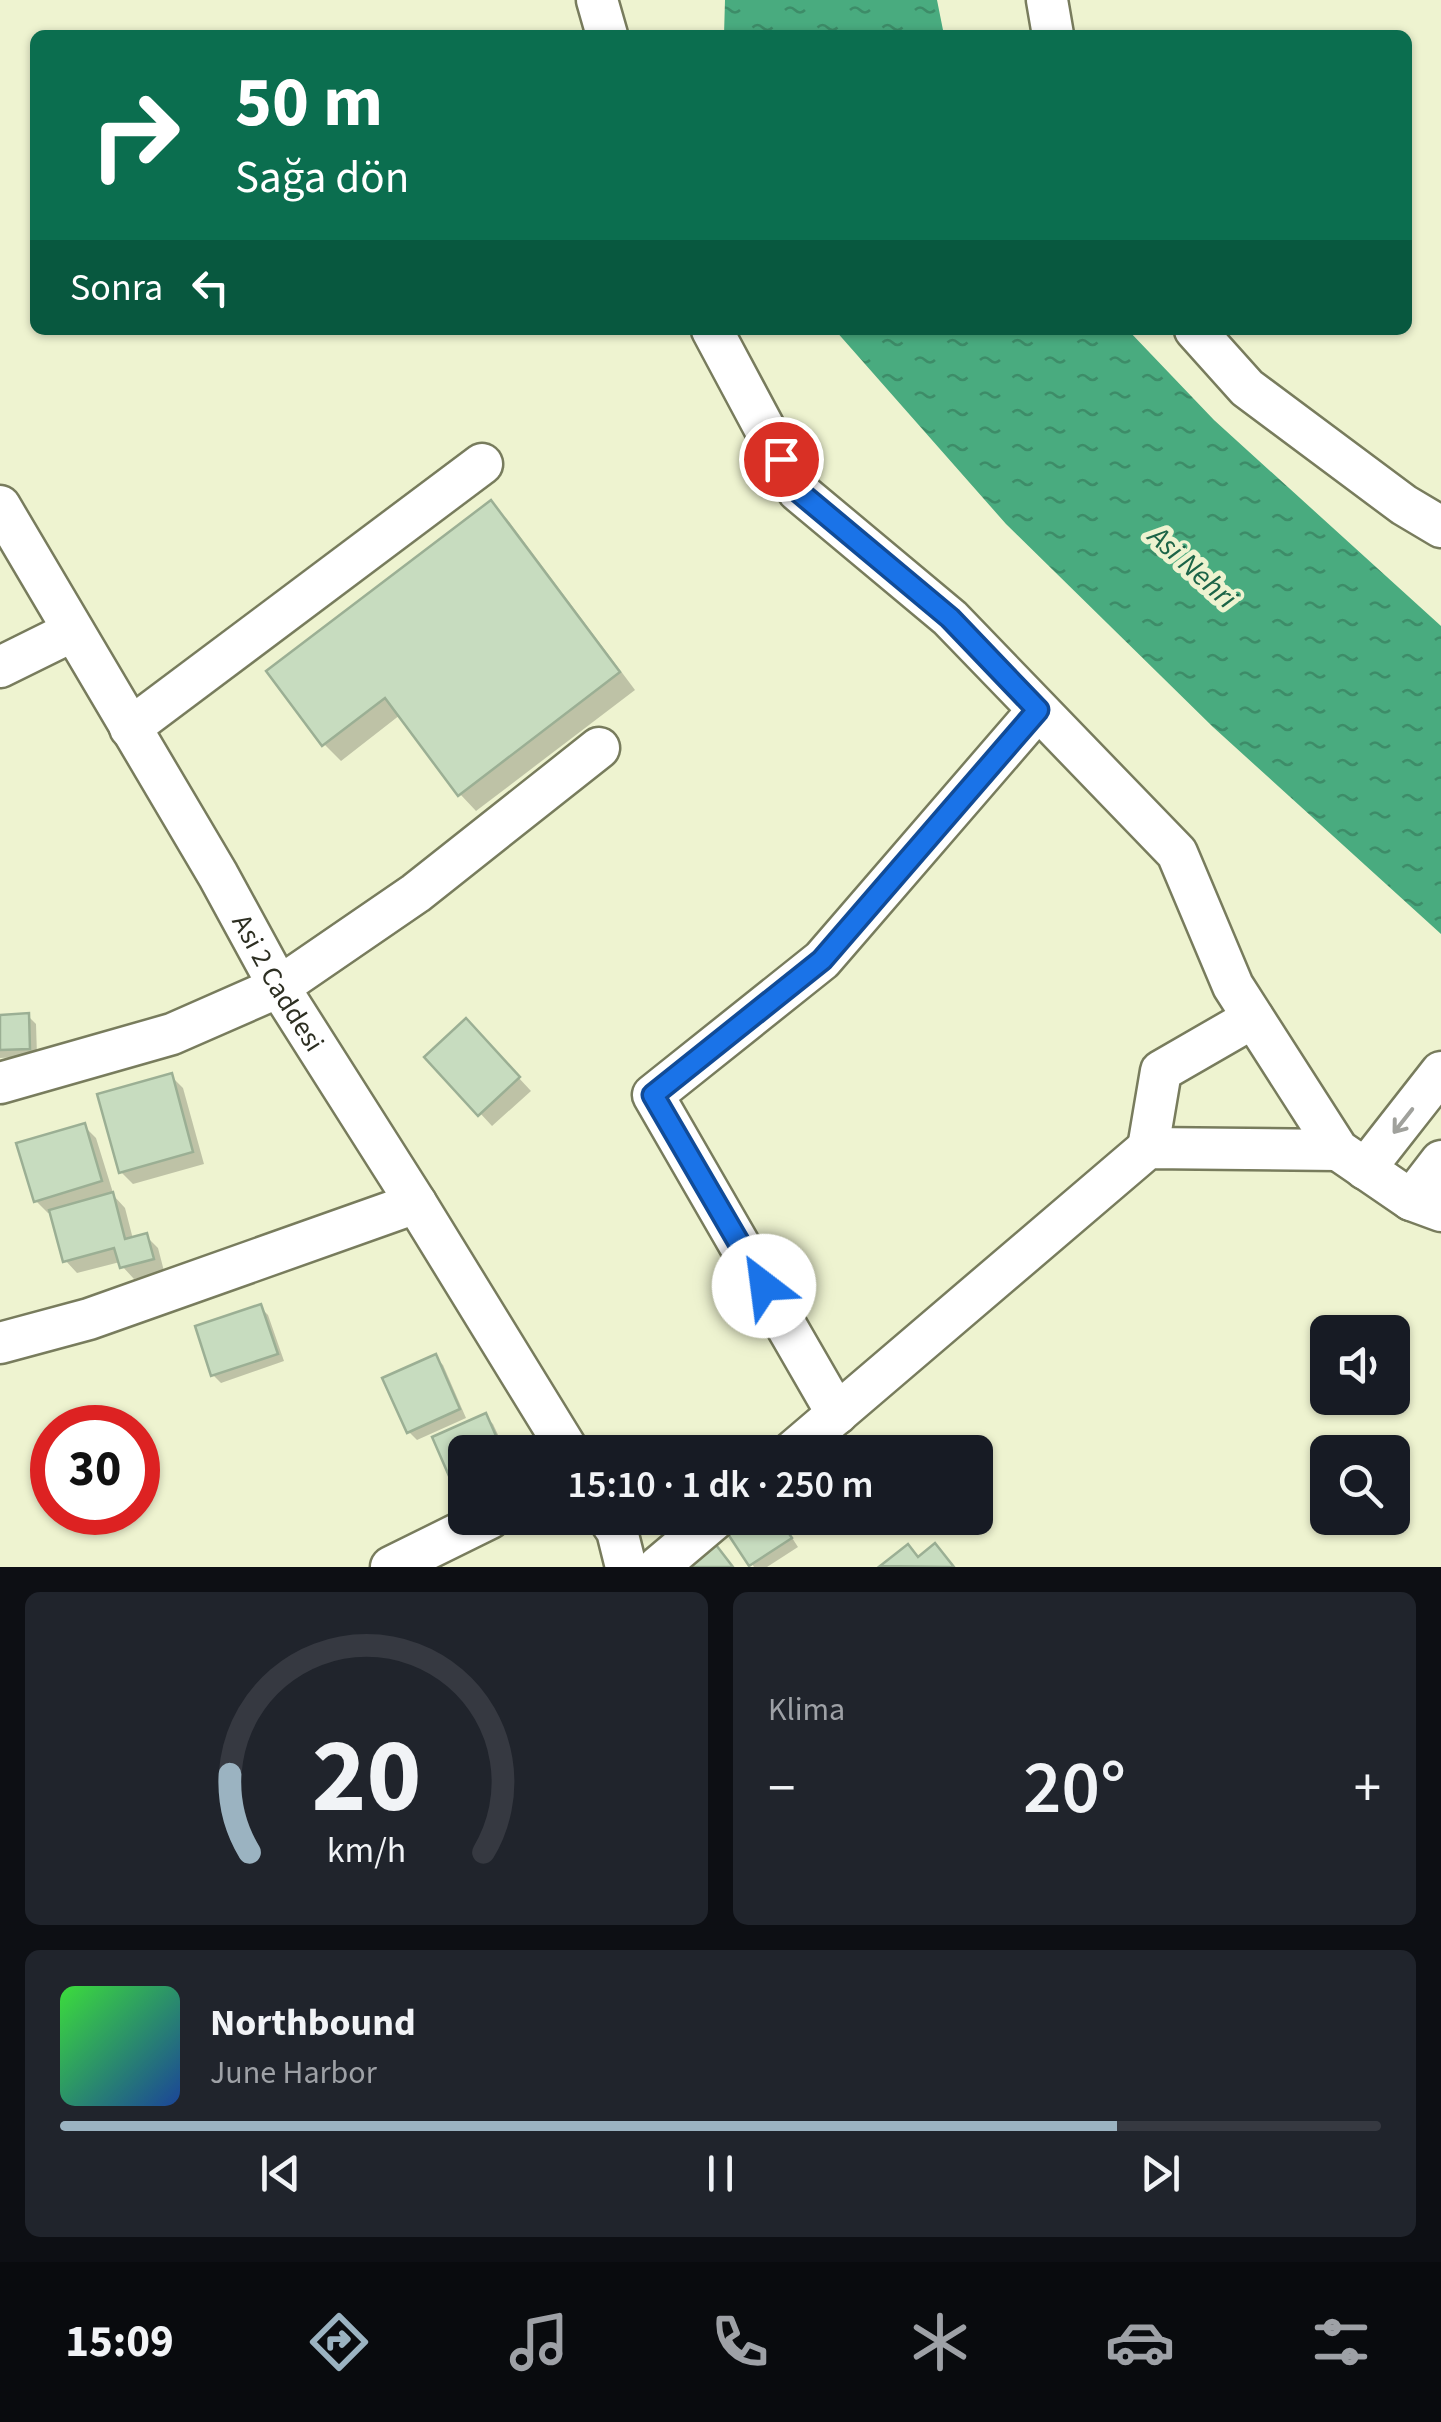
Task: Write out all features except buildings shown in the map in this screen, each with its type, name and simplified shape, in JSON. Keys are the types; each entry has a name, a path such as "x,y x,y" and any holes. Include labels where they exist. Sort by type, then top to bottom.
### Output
{"street":[{"path":"596,0 605,30"},
{"path":"1048,0 1052,30"},
{"path":"715,335 798,491 950,618 1177,853 1233,986 1351,1160 1426,1206 1441,1160"},
{"path":"1199,335 1247,388 1404,506 1441,527"},
{"path":"130,728 482,464"},
{"name":"Asi 2 Caddesi","path":"0,506 218,875 278,988 416,1202 558,1435"},
{"path":"0,667 73,631"},
{"path":"837,1414 653,1095 822,960 1038,710"},
{"path":"0,1084 172,1034 278,988 416,894 599,748"},
{"path":"812,1435 1148,1148 1161,1071 1253,1018"},
{"path":"1148,1148 1351,1160 1441,1072"},
{"path":"0,1342 90,1319 416,1202"},
{"path":"391,1567 456,1535"},
{"path":"618,1535 626,1567"},
{"path":"658,1567 696,1535"}],"water":[{"path":"725,0 937,0 943,30 724,30"},
{"name":"Asi Nehri","path":"839,335 1133,335 1214,420 1441,626 1441,934 1213,727 1006,524"}],"route":[{"path":"764,1286 653,1095 822,960 1038,710 950,618 798,491 781,459"}]}
